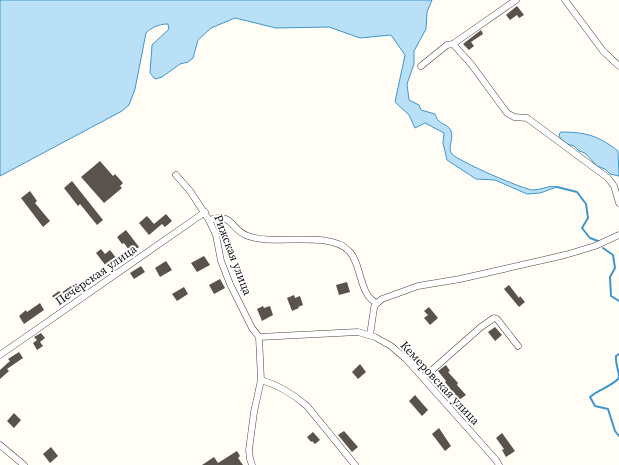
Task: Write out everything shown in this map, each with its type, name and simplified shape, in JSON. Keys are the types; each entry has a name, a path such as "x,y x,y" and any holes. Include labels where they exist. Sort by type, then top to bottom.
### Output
{"street":[{"path":"421,66 447,45 453,44 516,0"},
{"path":"565,0 603,51 619,66"},
{"path":"453,44 471,64 507,112 514,117 527,118 608,178 614,186 619,203"},
{"name":"Рижская улица","path":"176,175 190,191 210,220 217,241 221,261 230,284 252,328 259,337"},
{"name":"Печёрская улица","path":"0,355 205,212"},
{"path":"210,220 218,217 224,218 229,220 243,234 255,238 317,240 341,244 354,257 363,286 372,301 377,302 418,286 460,279 565,255 595,246 619,235"},
{"path":"370,335 374,308 377,302"},
{"path":"423,378 481,327 494,318 497,319 518,346"},
{"name":"Кемеровская улица","path":"259,337 353,332 370,335 391,346 399,352 423,378 499,465"},
{"path":"252,465 249,450 254,412 261,380 259,337"},
{"path":"261,380 279,386 300,400 325,428 354,465"},
{"path":"0,445 24,465"}],"water":[{"path":"0,0 432,0 427,12 426,29 414,51 414,64 407,84 409,100 419,105 421,110 435,114 438,120 449,127 452,134 450,149 452,154 457,158 491,175 527,189 533,190 557,187 540,193 527,194 495,180 476,179 447,160 443,143 444,133 425,123 415,128 409,115 395,102 405,55 391,35 360,38 329,27 276,28 235,18 211,28 198,40 193,58 188,62 180,64 162,77 155,79 150,73 152,45 169,29 168,24 165,24 151,29 146,33 135,89 129,105 122,111 0,176"},
{"path":"561,132 585,134 598,138 618,151 619,176 610,174 605,169 597,166 585,153 579,151 574,146 567,144 560,138 559,134"}],"building":[{"path":"517,6 524,15 519,18 517,15 510,20 506,15"},
{"path":"481,30 483,34 471,42 474,46 469,50 463,44"},
{"path":"100,161 113,176 115,174 123,183 120,186 122,188 104,203 81,177"},
{"path":"72,181 103,220 97,225 80,204 78,206 64,188"},
{"path":"30,191 37,201 35,203 50,221 43,227 21,198"},
{"path":"166,214 172,221 165,227 162,224 149,235 139,223 147,216 154,224"},
{"path":"126,230 139,247 131,253 124,243 122,244 117,237"},
{"path":"101,249 105,254 110,250 117,259 110,265 109,263 106,266 96,253"},
{"path":"204,256 210,265 197,272 191,263"},
{"path":"166,261 172,270 160,277 155,268"},
{"path":"141,266 145,272 134,279 130,273"},
{"path":"220,279 225,288 214,294 209,285"},
{"path":"347,282 350,292 339,295 336,285"},
{"path":"74,284 77,289 58,304 52,296 59,291 61,293"},
{"path":"509,285 519,298 520,296 525,302 519,307 504,289"},
{"path":"184,287 188,294 177,301 172,294"},
{"path":"294,295 295,298 300,296 303,305 292,311 287,298"},
{"path":"40,303 44,310 24,324 19,316 26,310 27,312"},
{"path":"263,306 264,308 270,306 273,315 262,321 257,309"},
{"path":"429,307 438,318 430,325 424,318 428,315 424,311"},
{"path":"495,327 502,335 495,341 488,332"},
{"path":"41,333 45,338 40,342 43,346 37,350 33,343 37,340 34,337"},
{"path":"19,352 23,358 7,369 9,371 0,379 0,370 10,361 8,359"},
{"path":"360,364 366,372 358,379 352,372"},
{"path":"446,365 450,371 448,372 466,395 459,400 438,371"},
{"path":"415,395 428,410 422,416 409,401"},
{"path":"14,413 21,420 14,428 7,421"},
{"path":"439,428 451,446 445,451 432,434"},
{"path":"344,431 358,447 352,452 338,435"},
{"path":"313,432 320,440 315,444 307,437"},
{"path":"502,433 515,451 506,457 502,450 504,449 496,438"},
{"path":"51,447 58,456 50,463 43,454"},
{"path":"237,451 240,456 238,458 243,465 202,465 214,457 218,463"}],"waterway":[{"path":"557,187 577,192 586,204 588,218 582,228 590,238 598,241"},
{"path":"603,248 613,255 615,268 610,277 611,296 619,301"},
{"path":"619,354 616,356 619,378 590,397 595,406 608,409 615,431 619,436"}]}
